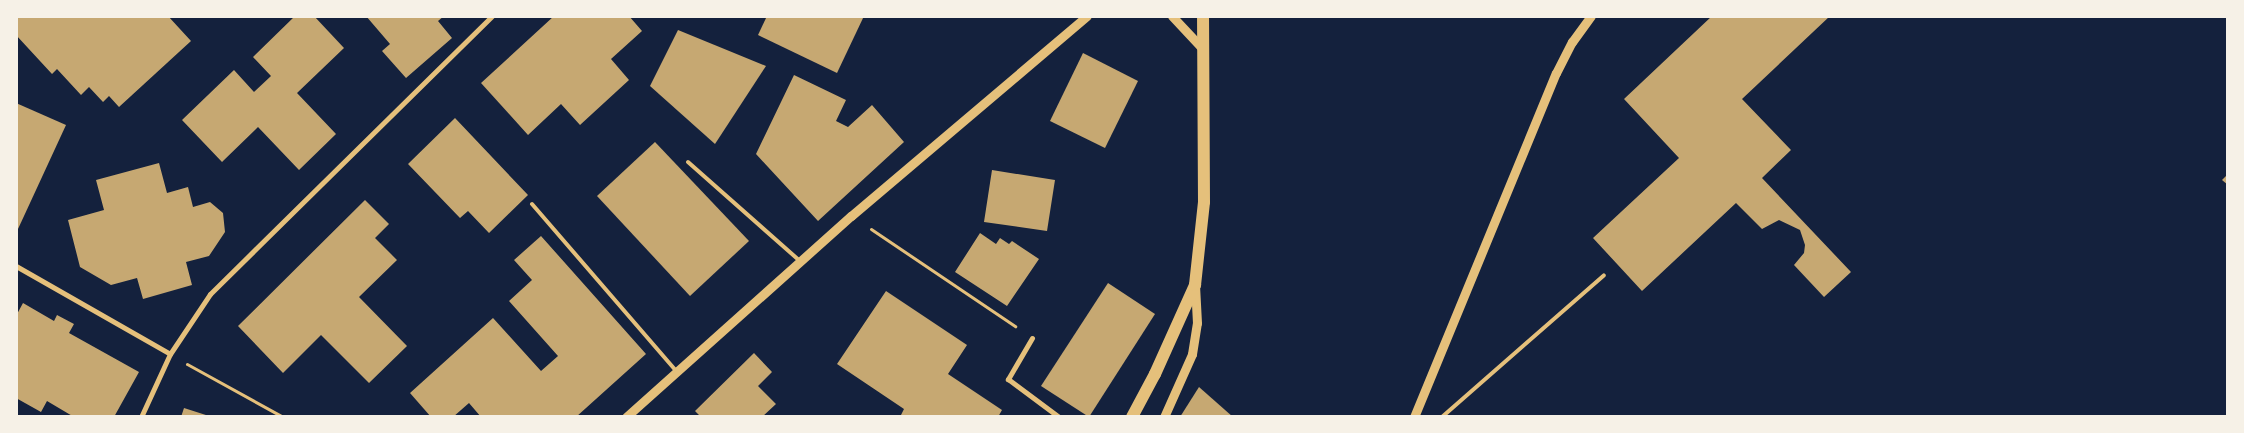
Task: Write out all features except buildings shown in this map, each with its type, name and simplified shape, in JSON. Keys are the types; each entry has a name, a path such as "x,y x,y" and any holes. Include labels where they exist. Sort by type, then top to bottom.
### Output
{"main road":[{"path":"1132,417 1158,368 1195,285 1204,202 1203,16"}],"street":[{"path":"140,417 170,354 210,294 230,272 492,16"},
{"path":"626,417 851,216 1087,16"},
{"path":"1172,16 1204,49"},
{"path":"1414,417 1556,73 1572,42 1591,16"},
{"path":"16,266 170,354"},
{"path":"1164,417 1192,354 1197,323 1195,285"},
{"path":"1032,338 1008,380 1059,417"}],"lane":[{"path":"688,162 800,261"},
{"path":"532,204 676,372"},
{"path":"1442,417 1604,275"}],"path":[{"path":"851,216 1032,338"},
{"path":"201,373 283,417"}]}
